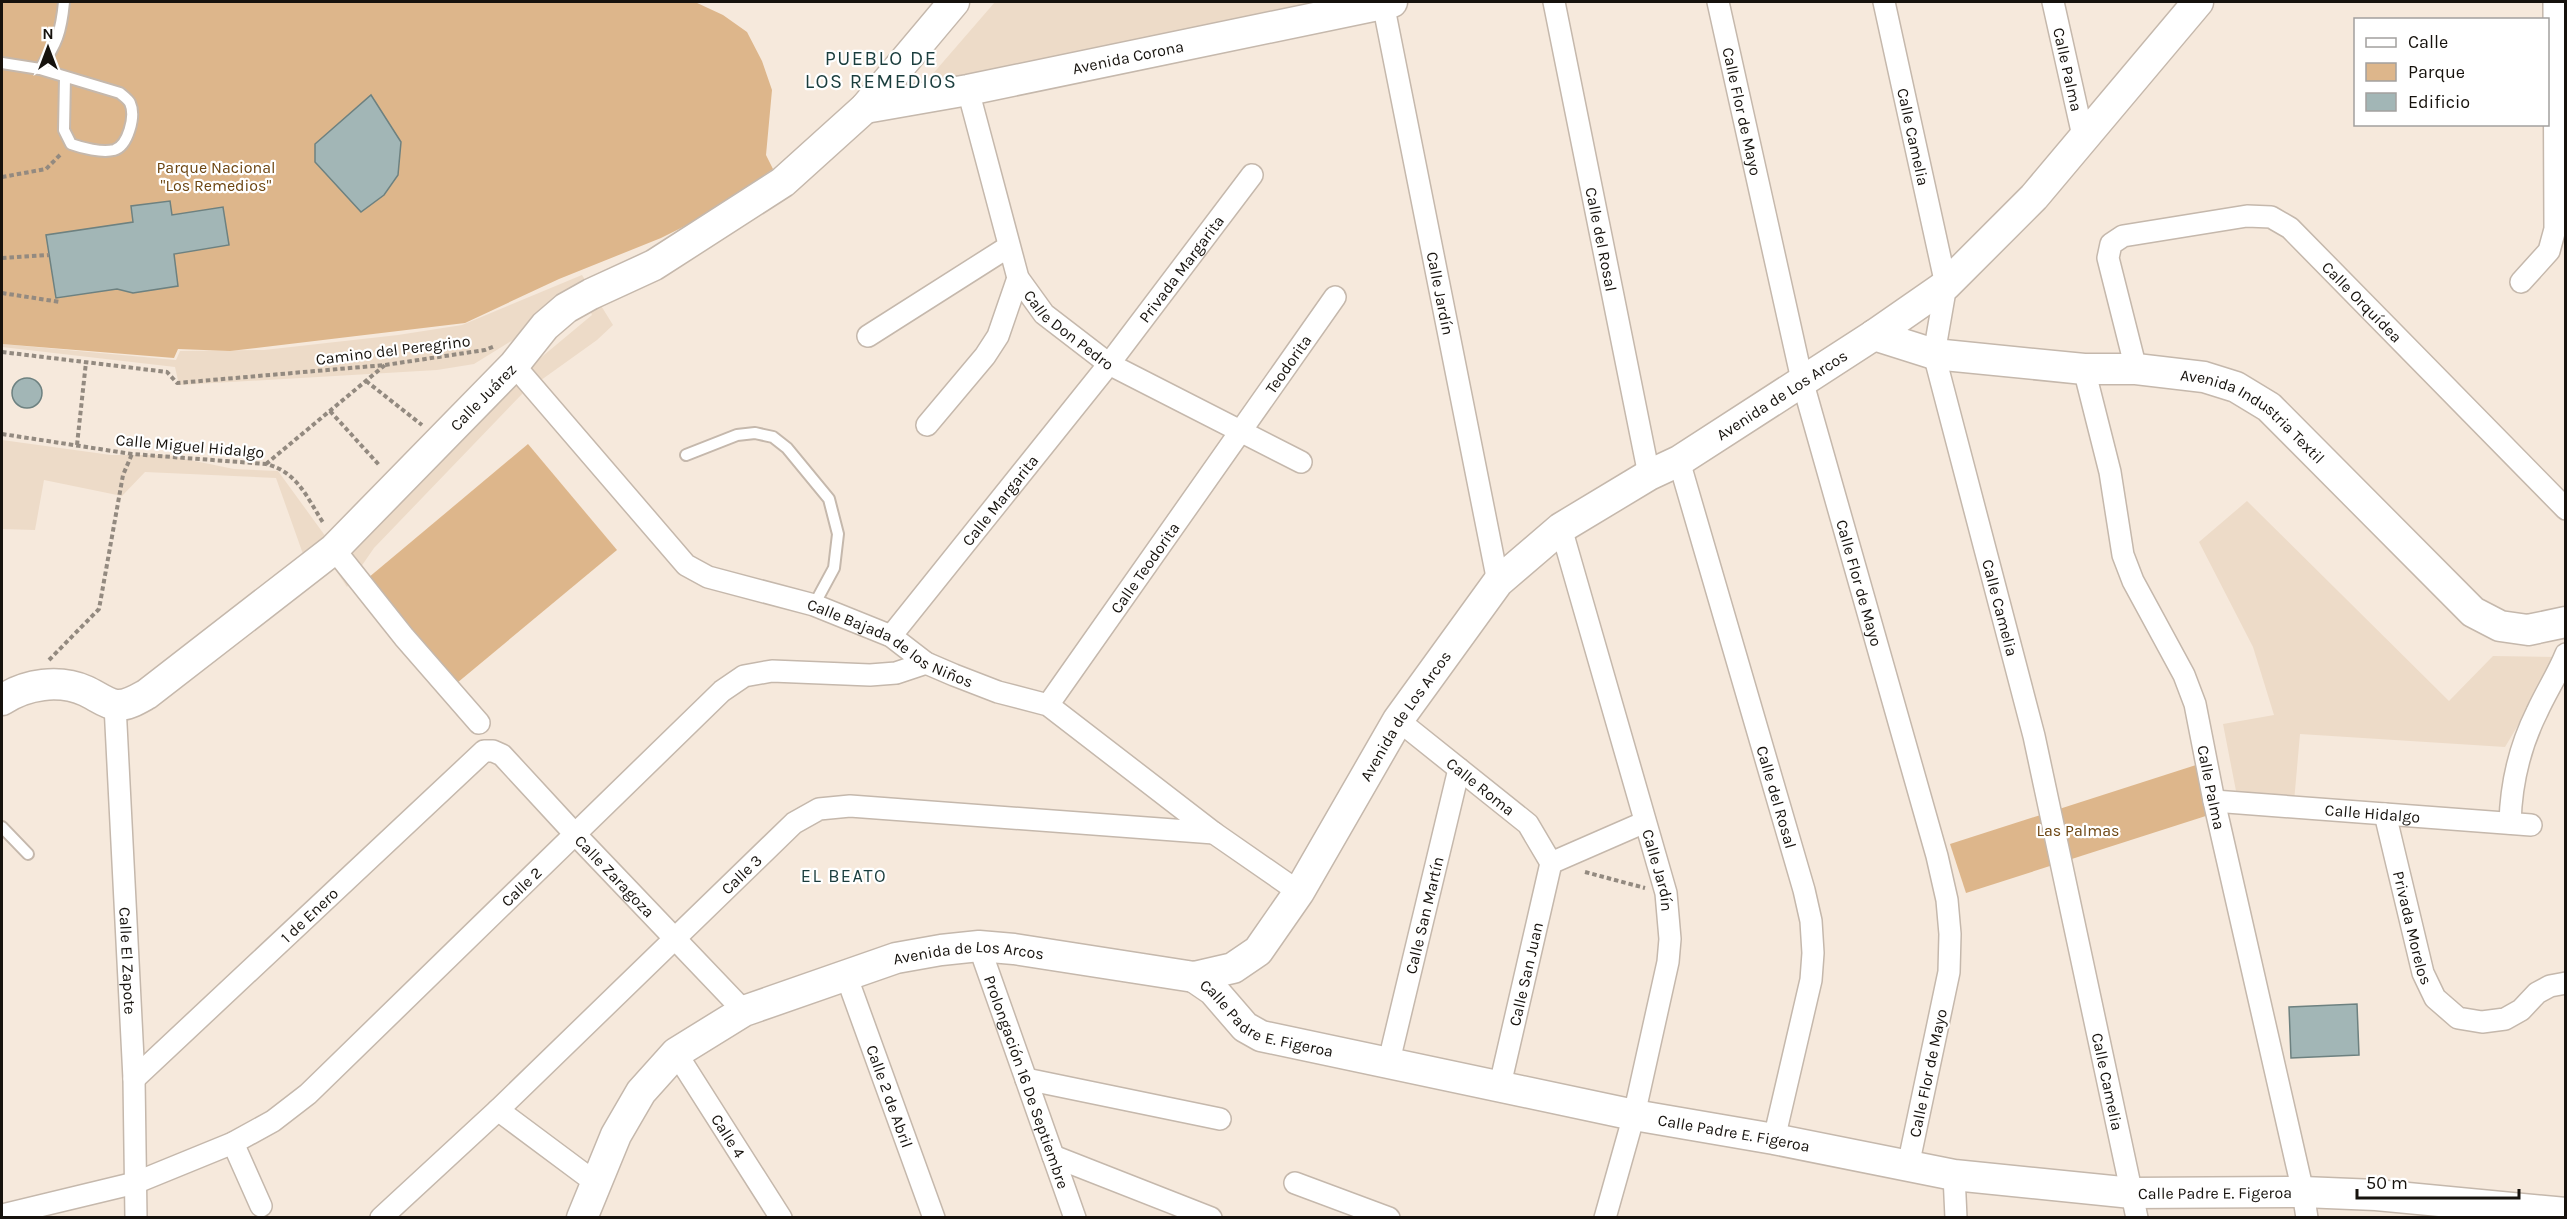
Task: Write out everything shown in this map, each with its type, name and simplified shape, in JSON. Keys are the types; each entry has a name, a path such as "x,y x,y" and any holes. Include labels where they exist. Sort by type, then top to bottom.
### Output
{"main road":[{"name":"Calle Juárez","path":"115,705 131,702 147,694 336,547 441,440 507,355 566,308 654,265 783,182 865,108 954,2"},
{"name":"Avenida Corona","path":"865,108 968,90 1388,2"},
{"name":"Avenida de Los Arcos","path":"582,1218 616,1135 641,1092 676,1053 744,1011 897,958 941,950 979,946 1014,949 1194,977 1233,968 1258,951 1299,892 1398,720 1498,582 1561,528 1649,475 1678,461 1875,335 1947,285 2034,197 2198,2"},
{"name":"Avenida Industria Textil","path":"1875,335 1934,354 2084,369 2136,369 2204,377 2236,387 2270,407 2473,612 2500,626 2528,630 2565,621"},
{"path":"11,694 57,683 84,690 115,705"},
{"name":"Calle Padre E. Figeroa","path":"1194,977 1213,990 1245,1027 1260,1036 1389,1061 1634,1115 1774,1139 1954,1175 2134,1205 2305,1205 2376,1195 2530,1214 2565,1213"}],"street":[{"name":"Calle Jardín","path":"1388,2 1498,582"},
{"name":"Calle del Rosal","path":"1554,2 1649,475"},
{"name":"Calle Flor de Mayo","path":"1718,2 1802,380 1937,856 1947,900 1950,934 1948,972 1908,1166"},
{"name":"Calle Camelia","path":"1884,2 1947,285 1934,354 2034,736 2134,1205"},
{"name":"Calle Palma","path":"2053,2 2083,136"},
{"path":"2521,282 2548,252 2555,229 2554,2"},
{"name":"Calle Don Pedro","path":"968,90 1018,278 1044,314 1109,364 1301,462"},
{"name":"Privada Margarita","path":"1109,364 1252,175"},
{"name":"Calle Orquídea","path":"2136,369 2108,258 2111,244 2123,236 2247,216 2271,217 2290,228 2565,509"},
{"path":"868,336 1008,247"},
{"path":"927,425 998,336 1018,278"},
{"name":"Teodorita","path":"1241,432 1335,297"},
{"name":"Calle Bajada de los Niños","path":"507,355 686,565 708,577 814,604 891,636 926,663 998,692 1048,705 1214,833 1299,892"},
{"name":"Calle Margarita","path":"891,636 1109,364"},
{"name":"Calle Palma","path":"2084,369 2110,472 2123,555 2133,581 2184,675 2195,704 2214,801 2305,1205"},
{"name":"Calle Teodorita","path":"1048,705 1241,432"},
{"name":"Calle del Rosal","path":"1678,461 1804,890 1811,921 1813,953 1811,980 1774,1139"},
{"name":"Calle Jardín","path":"1561,528 1666,893 1670,939 1668,962 1634,1115 1605,1218"},
{"path":"336,547 404,638 479,723"},
{"path":"2510,823 2514,776 2536,714 2565,654"},
{"name":"Calle 2","path":"2,1215 135,1183 233,1143 273,1121 308,1094 722,691 744,676 771,672 870,675 897,673 926,663"},
{"name":"Calle El Zapote","path":"115,705 134,1078 136,1218"},
{"name":"Calle Roma","path":"1398,720 1528,824 1551,863"},
{"name":"Calle Zaragoza","path":"484,751 493,751 502,755 744,1011"},
{"name":"1 de Enero","path":"134,1078 484,751"},
{"name":"Calle San Martín","path":"1389,1061 1459,769"},
{"name":"Calle Hidalgo","path":"2214,801 2531,825"},
{"name":"Calle 3","path":"381,1218 677,939 794,823 819,809 850,806 1214,833"},
{"name":"Privada Morelos","path":"2385,814 2423,973 2435,998 2458,1018 2482,1022 2505,1019 2521,1010 2537,993 2550,986 2565,983"},
{"path":"1551,863 1645,822"},
{"name":"Calle San Juan","path":"1500,1085 1551,863"},
{"name":"Prolongación 16 De Septiembre","path":"979,946 1075,1218"},
{"name":"Calle 2 de Abril","path":"846,975 934,1218"},
{"name":"Calle 4","path":"676,1053 781,1218"},
{"path":"1026,1078 1220,1119"},
{"path":"498,1110 596,1184"},
{"path":"233,1143 261,1206"},
{"path":"1053,1156 1210,1218"},
{"path":"1954,1175 1956,1218"},
{"path":"1295,1183 1389,1218"}],"lane":[{"path":"40,69 56,45 62,29 64,2"},
{"path":"2,63 40,69 120,93 130,102 132,116 122,146 108,151 71,144 64,130 65,77"},
{"path":"686,455 737,435 755,433 772,437 787,448 829,499 838,534 834,568 814,604"},
{"path":"2,827 28,854"}],"path":[{"path":"2,177 46,169 71,144"},
{"path":"2,258 49,255"},
{"path":"2,293 60,302"},
{"name":"Camino del Peregrino","path":"2,352 167,372 177,383 385,365 484,350 507,355"},
{"path":"77,445 86,362"},
{"path":"266,464 385,365"},
{"path":"366,381 441,440"},
{"path":"330,411 397,485"},
{"name":"Calle Miguel Hidalgo","path":"2,434 132,454 266,464 280,468 291,475 336,547"},
{"path":"11,694 99,609 123,475 132,454"},
{"path":"1551,863 1666,893"}],"shaded area":[{"path":"995,2 1313,2 924,84"},
{"path":"582,275 613,325 597,340 523,393 374,548 347,587 324,553 303,554 276,478 145,472 122,496 44,480 35,530 2,529 2,440 111,455 165,455 234,469 278,471 326,537 592,315 581,290 526,332 474,364 437,370 179,385 175,367 2,347 2,344 176,360 180,351 264,350 398,335 462,325"},
{"path":"2247,501 2449,701 2493,656 2559,657 2505,747 2300,734 2294,802 2237,796 2223,724 2274,715 2253,647 2199,542"}],"green space":[{"name":"Parque Nacional \"Los Remedios\"","path":"2,2 695,2 723,15 747,32 762,61 772,90 766,155 773,169 711,213 661,238 559,279 465,323 230,351 178,349 174,358 2,344"},
{"path":"528,444 617,550 457,683 368,578"},
{"name":"Las Palmas","path":"2196,765 2212,814 1966,893 1950,844"}],"building":[{"path":"371,95 401,142 398,175 384,195 361,212 315,162 315,144"},
{"path":"170,201 172,215 223,207 229,245 174,254 178,286 133,293 117,289 56,298 46,235 133,222 131,206"},
{"path":"27,378 38,382 42,393 38,404 27,408 16,404 12,393 16,382"},
{"path":"2357,1004 2359,1055 2291,1058 2289,1007"}],"district":[{"name":"PUEBLO DE LOS REMEDIOS","path":"881,70"},
{"name":"EL BEATO","path":"844,876"}]}
